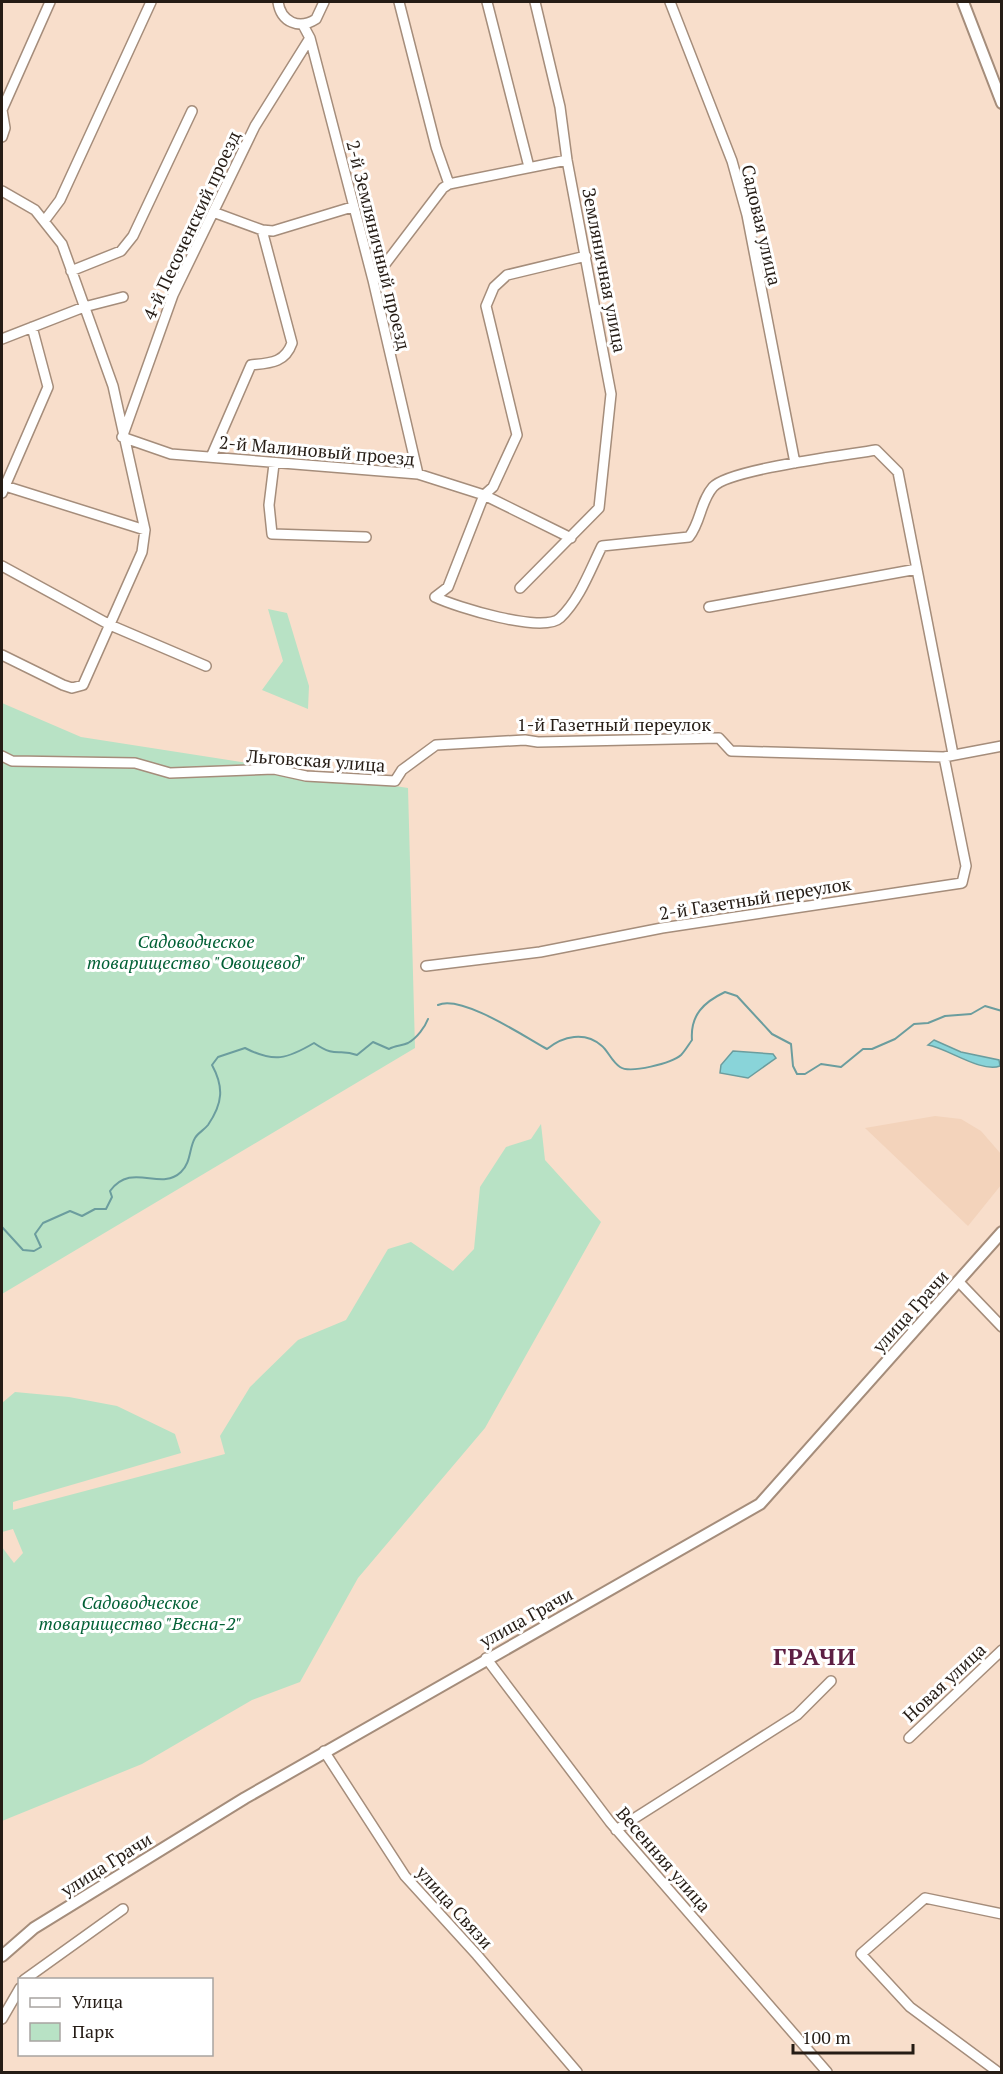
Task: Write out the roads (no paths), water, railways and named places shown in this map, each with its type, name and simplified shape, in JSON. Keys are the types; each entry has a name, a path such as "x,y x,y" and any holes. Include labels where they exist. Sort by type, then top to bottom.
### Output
{"street":[{"path":"2,137 5,128 2,110 50,2"},
{"path":"45,220 60,200 151,2"},
{"path":"277,2 279,10 289,21 303,25 316,19 324,2"},
{"path":"399,2 436,147 449,184"},
{"path":"487,2 529,167"},
{"name":"Земляничная улица","path":"520,588 599,508 610,394 567,160 560,107 535,2"},
{"name":"Садовая улица","path":"670,2 732,161 747,216 795,463"},
{"path":"963,2 1002,102"},
{"name":"2-й Земляничный проезд","path":"303,25 309,38 373,280 418,474"},
{"name":"4-й Песоченский проезд","path":"122,437 173,295 255,126 309,38"},
{"path":"71,271 121,251 133,236 192,111"},
{"path":"373,280 443,188 449,184 567,160"},
{"path":"2,191 21,200 45,220 62,244 113,386 122,437 145,530 142,552 83,685 72,688 63,685 2,655"},
{"path":"213,213 262,230 280,230 352,207"},
{"path":"211,457 251,365 276,362 288,352 291,343 262,230"},
{"path":"586,256 507,275 494,287 486,306 517,435 493,487 484,495 448,587 435,597 455,606 493,616 546,623 558,620 579,595 602,546 690,537 697,528 705,499 715,485 728,479 795,463 876,450 898,472 949,755"},
{"name":"4-й Песоченский проезд","path":"2,339 84,307 123,297"},
{"path":"32,327 48,387 3,490 145,530"},
{"name":"2-й Малиновый проезд","path":"122,437 171,454 418,474 484,495 571,538"},
{"path":"274,464 269,505 272,534 366,537"},
{"path":"2,566 110,625 206,666"},
{"path":"709,607 917,569"},
{"name":"1-й Газетный переулок","path":"436,745 525,740 538,742 719,738 731,751 949,755 1002,746"},
{"name":"Льговская улица","path":"2,756 12,760 135,763 170,773 274,769 306,776 395,782 402,770 436,745"},
{"name":"2-й Газетный переулок","path":"426,966 549,950 662,928 962,883 966,866 949,755"},
{"name":"улица Грачи","path":"2,1956 34,1928 324,1751 760,1504 1002,1232"},
{"path":"958,1281 1002,1327"},
{"name":"Новая улица","path":"909,1738 1002,1650"},
{"name":"Весенняя улица","path":"486,1658 616,1830 827,2073"},
{"path":"616,1830 797,1715 831,1681"},
{"name":"улица Связи","path":"324,1751 405,1876 477,1955 577,2073"},
{"path":"998,2073 910,2007 861,1954 926,1898 1002,1914"},
{"path":"27,1978 123,1909"},
{"path":"2,2019 18,1991"}],"water":[{"path":"934,1040 961,1052 999,1060 1000,1066 983,1066 928,1045"},
{"path":"733,1051 773,1054 776,1058 748,1078 720,1073 721,1065"}],"waterway":[{"path":"438,1005 448,1003 477,1011 547,1049 567,1038 588,1038 602,1046 620,1067 632,1069 660,1064 681,1055 692,1040 693,1023 700,1010 725,992 737,996 772,1034 791,1044 793,1066 797,1074 805,1074 821,1064 841,1067 863,1049 872,1049 895,1039 914,1024 928,1023 945,1016 971,1014 985,1006 1002,1011"},
{"path":"2,1227 23,1250 34,1251 41,1247 35,1234 43,1223 70,1211 82,1216 95,1209 106,1209 112,1197 110,1191 119,1182 137,1177 164,1179 181,1172 187,1164 195,1138 208,1125 217,1109 220,1088 212,1065 218,1057 245,1048 264,1056 288,1056 314,1043 328,1051 357,1055 373,1042 389,1049 408,1043 420,1032 428,1019"}],"district":[{"name":"ГРАЧИ","path":"815,1656"}],"park label":[{"name":"Садоводческое товарищество \"Овощевод\"","path":"196,951"},
{"name":"Садоводческое товарищество \"Весна-2\"","path":"140,1612"}]}
